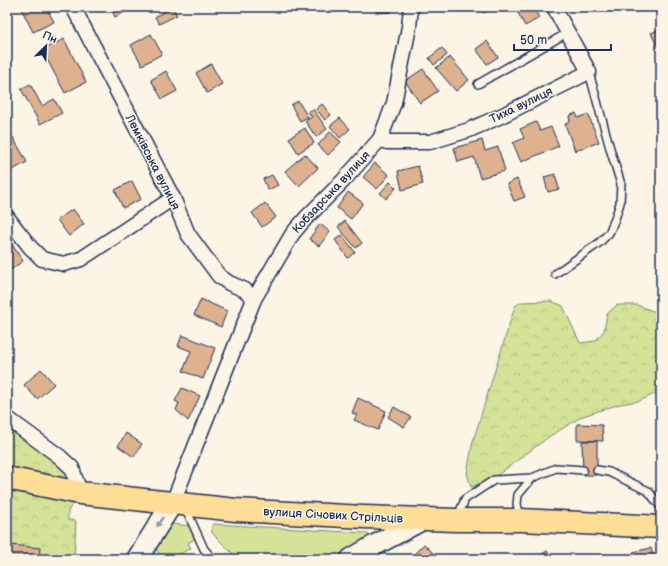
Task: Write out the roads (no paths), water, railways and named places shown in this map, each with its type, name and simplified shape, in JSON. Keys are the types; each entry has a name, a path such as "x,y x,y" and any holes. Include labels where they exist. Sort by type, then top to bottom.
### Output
{"main road":[{"name":"вулиця Січових Стрільців","path":"7,478 80,493 236,510 364,517 456,520 521,520 661,526"},
{"path":"137,559 147,542 178,503"},
{"path":"364,517 374,524 379,533 379,538 365,553"},
{"path":"365,553 424,519"}],"street":[{"name":"Лемківська вулиця","path":"73,7 173,198 188,234 219,276 229,283 246,290 254,299"},
{"name":"Кобзарська вулиця","path":"178,503 254,299 293,233 343,181 380,139 394,103 409,27 411,7"},
{"path":"554,7 589,72"},
{"name":"Тиха вулиця","path":"380,139 387,142 430,142 468,130 501,116 589,72"},
{"path":"7,217 30,247 42,259 64,264 81,259 173,198"},
{"path":"7,418 59,456 72,468 80,493"}],"lane":[{"path":"478,84 568,33"},
{"path":"555,274 599,243 609,233 616,219 620,203 621,184 589,72"},
{"path":"456,520 465,499 494,480 532,478 556,468 583,470"},
{"path":"597,470 609,472 648,491 661,508"},
{"path":"521,520 517,504 518,495 532,478"},
{"path":"178,503 204,549 213,559"}]}
